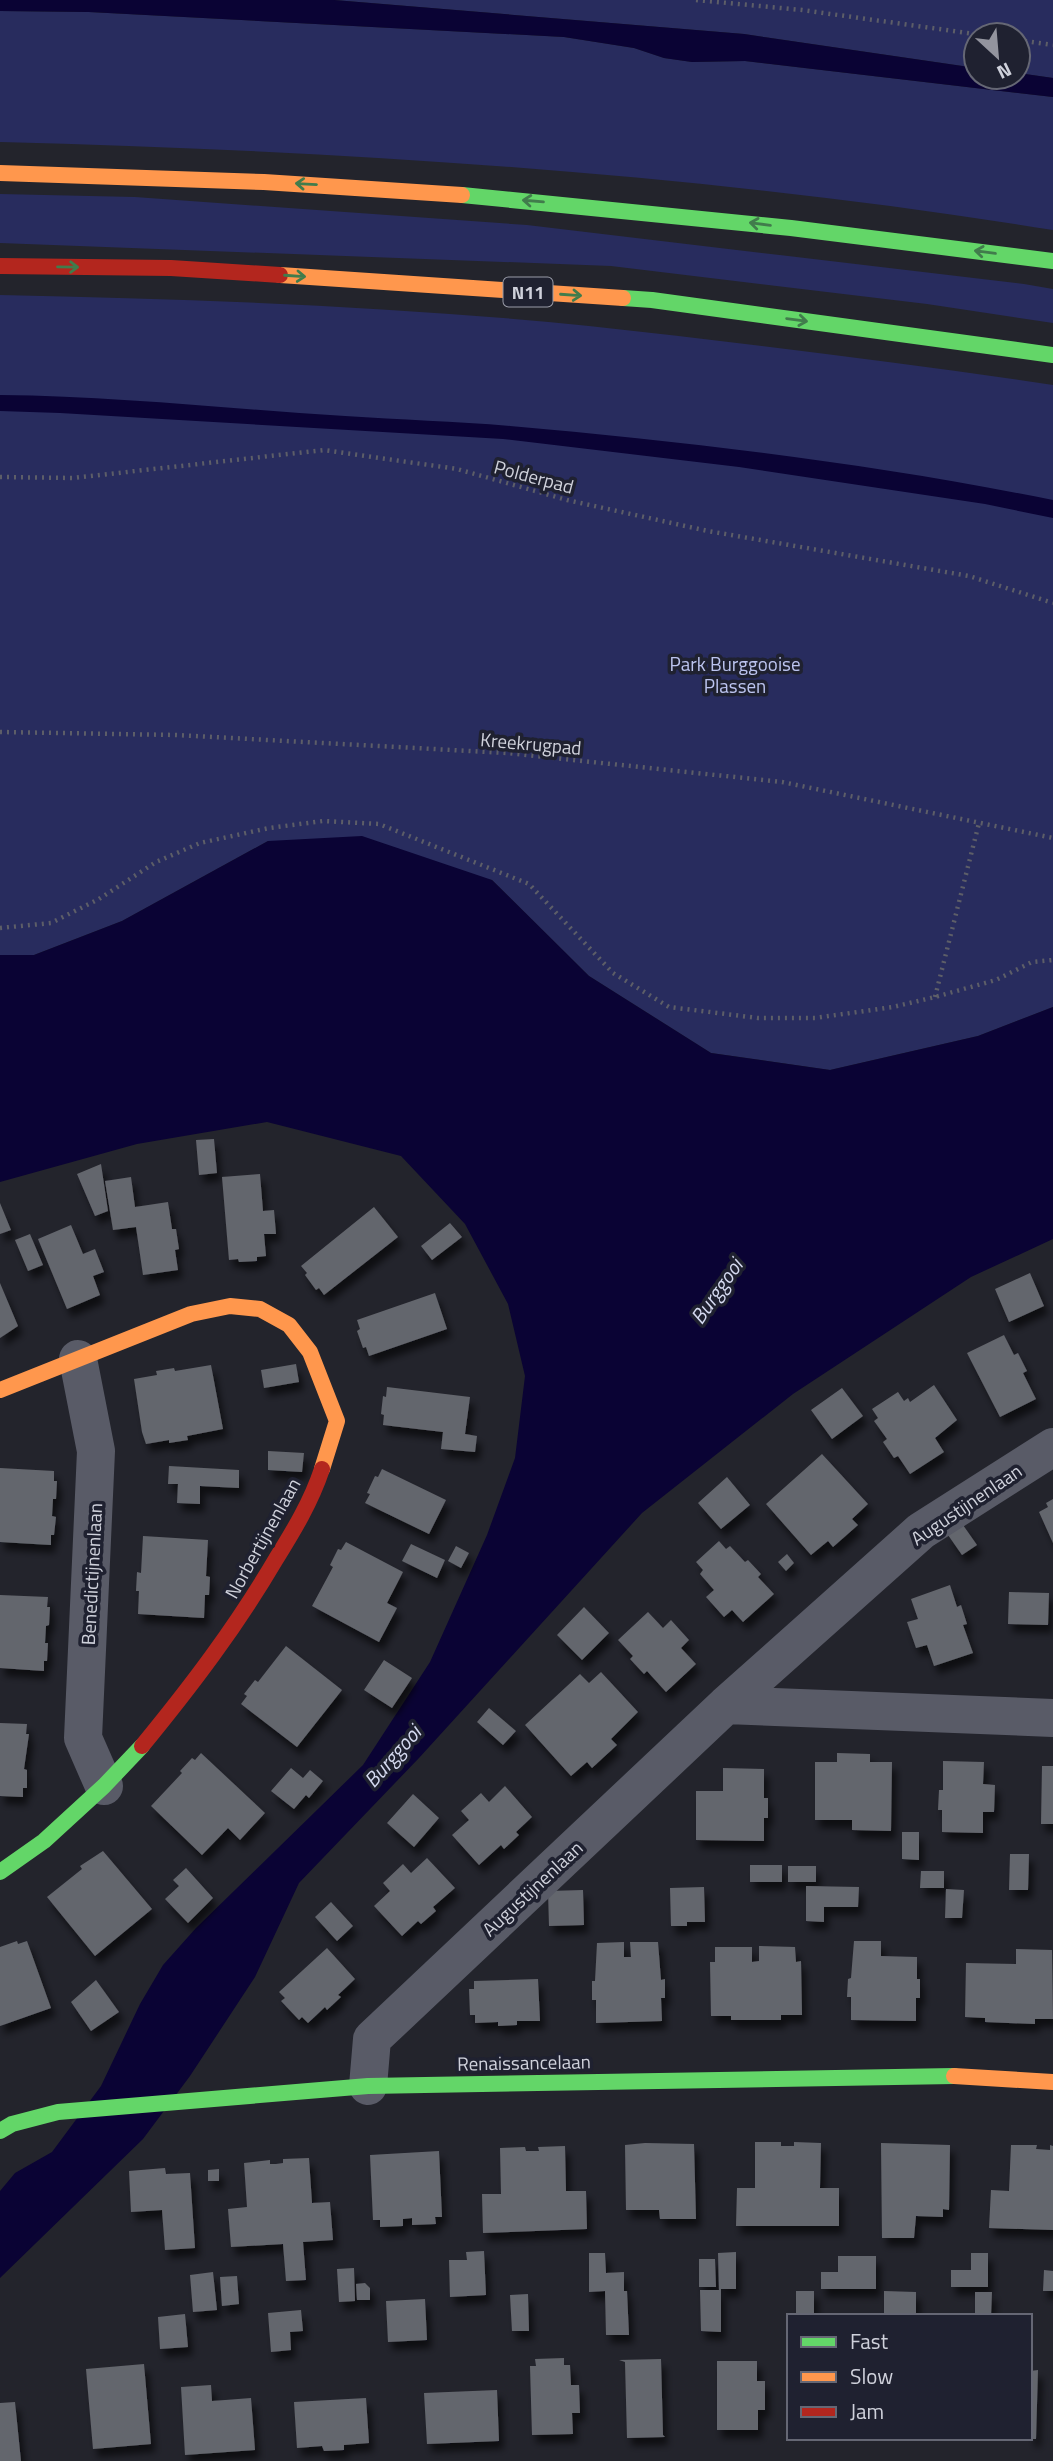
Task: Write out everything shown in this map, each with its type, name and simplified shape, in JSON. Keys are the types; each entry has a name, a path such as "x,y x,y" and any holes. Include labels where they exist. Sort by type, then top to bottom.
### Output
{"main road":[{"path":"0,173 135,174 408,189 677,214 1053,261"},
{"name":"N11","path":"0,266 171,268 652,300 1053,355"},
{"name":"Norbertijnenlaan","path":"0,1390 191,1314 230,1306 260,1309 289,1325 310,1352 337,1421 313,1497 245,1612 199,1677 142,1746 104,1786 44,1841 0,1872"},
{"name":"Renaissancelaan","path":"0,2131 12,2124 58,2112 368,2086 938,2075 1053,2082"}],"street":[{"name":"Benedictijnenlaan","path":"78,1359 96,1451 83,1738 104,1786"},
{"name":"Augustijnenlaan","path":"368,2086 372,2039 726,1705 921,1531 1053,1447"},
{"path":"726,1705 1053,1718"}],"path":[{"path":"696,0 802,10 962,32"},
{"path":"1032,42 1053,45"},
{"name":"Polderpad","path":"0,477 73,478 324,450 457,469 567,500 708,531 969,576 1053,603"},
{"name":"Kreekrugpad","path":"0,732 176,735 507,753 782,782 1053,838"},
{"path":"0,928 51,923 99,899 156,862 200,843 269,828 323,821 379,824 528,884 613,973 669,1007 758,1018 815,1018 893,1007 935,997 996,980 1032,961 1053,960"},
{"path":"935,997 979,823"}],"green space":[{"path":"334,0 1053,0 1053,78 1032,75 1032,21 962,21 962,66 744,34"},
{"path":"0,11 89,12 564,37 634,48 664,58 692,62 745,61 962,86 962,91 1002,91 1053,97 1053,230 791,194 528,168 264,152 0,142"},
{"path":"0,194 135,197 527,225 1024,284 1053,289 1053,323 927,304 611,266 0,243"},
{"name":"Park Burggooise Plassen","path":"0,295 295,304 516,319 763,346 1053,385 1053,1007 978,1036 830,1070 711,1053 589,976 492,880 268,841 122,921 34,955 0,955"}],"water":[{"path":"0,0 334,0 744,34 962,66 962,86 745,61 692,62 664,58 634,48 564,37 89,12 0,11"},
{"path":"1032,75 1053,78 1053,97 1002,91 1032,91"},
{"path":"0,395 129,400 489,424 715,447 851,465 1053,500 1053,518 985,504 739,467 503,439 0,411"},
{"name":"Burggooi","path":"362,836 492,880 589,976 711,1053 830,1070 978,1036 1053,1007 1053,1239 971,1277 793,1394 642,1513 419,1758 299,1883 255,1977 190,2076 143,2139 0,2278 0,2191 15,2173 52,2152 101,2086 140,2004 163,1965 196,1928 363,1765 430,1662 487,1535 515,1458 525,1376 508,1304 465,1224 401,1156 267,1122 137,1144 0,1182 0,955 34,955 122,921 268,841"}],"building":[{"path":"214,1139 217,1173 199,1175 196,1140"},
{"path":"101,1164 108,1211 95,1216 77,1174"},
{"path":"260,1174 263,1211 274,1210 276,1234 264,1234 266,1256 257,1257 257,1261 229,1260 222,1177"},
{"path":"131,1177 135,1207 168,1202 172,1229 176,1229 179,1249 175,1250 178,1270 143,1275 136,1227 113,1230 105,1181"},
{"path":"0,1203 11,1230 0,1234"},
{"path":"374,1207 398,1237 324,1295 319,1288 316,1290 301,1266"},
{"path":"450,1223 462,1237 432,1260 421,1246"},
{"path":"71,1225 83,1254 95,1249 104,1272 93,1276 100,1295 67,1309 38,1239"},
{"path":"30,1234 43,1265 28,1271 15,1240"},
{"path":"1030,1273 1044,1306 1009,1322 995,1289"},
{"path":"0,1283 18,1326 0,1338"},
{"path":"435,1293 447,1329 369,1356 357,1331 360,1329 357,1320"},
{"path":"1004,1335 1014,1355 1018,1353 1027,1371 1023,1373 1036,1399 1000,1417 967,1353"},
{"path":"296,1364 299,1382 264,1388 261,1370"},
{"path":"211,1365 223,1429 187,1436 188,1440 146,1444 134,1379 157,1375 156,1371"},
{"path":"934,1385 957,1420 935,1438 944,1452 910,1474 898,1456 894,1458 883,1442 887,1439 874,1421 878,1418 872,1409 898,1392 904,1401 908,1398 910,1402"},
{"path":"387,1387 470,1397 465,1434 477,1436 475,1452 441,1449 443,1432 383,1425 384,1415 381,1414"},
{"path":"842,1388 863,1416 832,1439 811,1410"},
{"path":"268,1451 304,1453 302,1472 268,1470"},
{"path":"822,1454 868,1504 852,1519 858,1525 833,1547 828,1541 811,1555 766,1504"},
{"path":"169,1466 239,1470 239,1488 200,1486 200,1504 177,1503 178,1484 168,1484"},
{"path":"0,1468 54,1471 54,1481 57,1481 52,1516 56,1517 51,1545 0,1542"},
{"path":"382,1469 446,1500 429,1534 365,1503 375,1476 378,1477"},
{"path":"727,1477 750,1505 721,1529 698,1503"},
{"path":"1053,1499 1053,1543 1039,1512 1048,1507 1046,1503"},
{"path":"963,1525 977,1545 962,1555 948,1535"},
{"path":"143,1536 208,1540 206,1576 210,1577 209,1595 205,1595 204,1618 138,1614 137,1572 141,1573"},
{"path":"719,1541 726,1549 730,1546 745,1562 748,1560 761,1574 758,1577 774,1594 743,1622 732,1610 724,1617 706,1597 714,1590 700,1574 703,1570 696,1562"},
{"path":"346,1542 403,1572 387,1603 397,1608 379,1642 312,1606 333,1567 330,1565 338,1549 341,1550"},
{"path":"411,1544 445,1560 437,1578 402,1561"},
{"path":"456,1546 469,1553 461,1568 448,1561"},
{"path":"787,1554 794,1563 786,1571 778,1562"},
{"path":"950,1585 957,1607 961,1605 967,1624 963,1625 973,1653 934,1666 927,1645 916,1648 907,1622 918,1619 911,1599"},
{"path":"1009,1592 1049,1593 1048,1625 1008,1624"},
{"path":"0,1595 48,1597 47,1607 50,1607 49,1625 46,1626 45,1643 48,1643 44,1671 0,1668"},
{"path":"584,1607 609,1633 582,1660 557,1635"},
{"path":"648,1612 663,1628 671,1620 689,1640 681,1648 696,1664 666,1692 647,1671 644,1674 630,1659 633,1656 618,1640"},
{"path":"286,1646 342,1690 297,1747 241,1704 247,1696 244,1694 255,1680 258,1682"},
{"path":"384,1660 412,1678 392,1708 364,1690"},
{"path":"601,1672 638,1712 611,1739 617,1745 592,1768 587,1762 571,1776 525,1725 580,1674 589,1683"},
{"path":"489,1708 516,1731 503,1745 477,1722"},
{"path":"0,1723 27,1724 26,1734 29,1734 24,1769 27,1770 27,1788 23,1788 23,1797 0,1796"},
{"path":"201,1753 265,1813 240,1840 228,1828 202,1855 151,1806 182,1773 180,1771 192,1758 195,1760"},
{"path":"837,1753 870,1754 870,1762 892,1762 891,1831 852,1830 852,1820 815,1820 815,1762 837,1762"},
{"path":"943,1761 984,1762 983,1784 995,1785 994,1812 983,1812 983,1833 942,1832 942,1810 938,1810 939,1790 943,1790"},
{"path":"1042,1766 1053,1766 1053,1824 1041,1824"},
{"path":"291,1768 303,1778 310,1770 323,1781 309,1798 306,1795 294,1809 271,1791"},
{"path":"723,1768 764,1769 764,1798 768,1798 768,1818 764,1818 764,1841 696,1840 696,1791 723,1791"},
{"path":"505,1786 532,1817 516,1832 519,1835 504,1849 501,1845 479,1865 452,1835 469,1820 461,1811 481,1793 489,1802"},
{"path":"413,1794 439,1818 414,1847 387,1823"},
{"path":"902,1832 919,1832 919,1860 902,1859"},
{"path":"103,1851 152,1909 95,1956 47,1897 82,1869 80,1866"},
{"path":"1010,1854 1029,1854 1028,1890 1009,1890"},
{"path":"427,1858 455,1888 433,1907 436,1911 421,1924 418,1921 402,1936 374,1906 390,1891 383,1883 403,1864 411,1873"},
{"path":"750,1865 782,1865 782,1882 750,1882"},
{"path":"788,1866 816,1866 816,1882 788,1882"},
{"path":"186,1868 213,1898 188,1923 165,1899 179,1886 173,1880"},
{"path":"921,1871 944,1871 944,1888 920,1888"},
{"path":"806,1886 859,1887 858,1907 824,1907 824,1922 806,1921"},
{"path":"704,1887 705,1922 687,1922 687,1926 671,1926 670,1888"},
{"path":"946,1889 964,1890 962,1918 945,1918"},
{"path":"583,1890 584,1925 549,1926 548,1891"},
{"path":"331,1902 353,1926 337,1941 315,1917"},
{"path":"17,1941 18,1944 27,1941 51,2008 0,2026 0,1947"},
{"path":"854,1941 881,1941 881,1956 917,1957 920,1998 916,1998 916,2021 851,2020 851,1997 847,1997"},
{"path":"624,1942 624,1957 631,1957 630,1942 658,1942 661,1980 665,1979 665,1998 661,1998 662,2021 596,2023 596,2000 592,2000 592,1981 595,1981 597,1943"},
{"path":"759,1946 795,1947 796,1962 801,1961 802,2015 781,2015 781,2020 731,2020 731,2016 711,2016 710,1962 715,1962 715,1947 752,1947 752,1962 759,1961"},
{"path":"327,1948 355,1979 338,1995 341,1997 308,2023 302,2017 299,2020 281,2001 285,1998 279,1992"},
{"path":"1016,1949 1052,1950 1053,2019 1035,2019 1035,2024 985,2022 985,2018 965,2017 966,1963 1016,1964"},
{"path":"538,1979 540,2021 517,2021 517,2025 498,2026 498,2022 475,2023 475,2015 470,2015 469,1989 474,1989 474,1981"},
{"path":"96,1980 119,2012 91,2031 71,2002"},
{"path":"755,2142 781,2142 781,2146 794,2146 794,2142 821,2143 820,2188 839,2188 839,2226 736,2226 737,2188 755,2188"},
{"path":"881,2143 950,2145 949,2210 943,2209 943,2217 916,2216 914,2238 882,2238"},
{"path":"694,2144 696,2219 660,2219 659,2210 626,2210 625,2145"},
{"path":"1011,2145 1037,2145 1036,2149 1050,2150 1050,2145 1053,2146 1053,2230 989,2228 991,2190 1009,2191"},
{"path":"565,2146 566,2191 586,2191 587,2229 483,2233 482,2194 501,2194 500,2148 525,2147 526,2151 539,2151 538,2147"},
{"path":"439,2151 442,2217 435,2217 436,2224 412,2225 412,2218 403,2219 403,2226 380,2227 380,2220 373,2220 370,2155"},
{"path":"309,2158 312,2203 330,2202 333,2240 303,2242 306,2280 286,2281 283,2244 231,2247 228,2209 247,2207 244,2163 270,2160 270,2164 276,2164 283,2163 283,2159"},
{"path":"165,2168 166,2174 190,2173 195,2248 165,2250 162,2210 131,2212 129,2171"},
{"path":"219,2169 219,2181 208,2181 208,2170"},
{"path":"484,2251 486,2295 450,2297 449,2260 467,2260 466,2252"},
{"path":"736,2252 736,2289 721,2289 721,2332 701,2331 700,2290 719,2290 718,2253"},
{"path":"589,2253 605,2253 606,2273 624,2272 629,2335 606,2335 605,2291 589,2292"},
{"path":"971,2253 988,2253 988,2287 951,2287 951,2270 971,2270"},
{"path":"838,2256 876,2256 876,2289 821,2289 821,2272 838,2272"},
{"path":"699,2259 715,2259 716,2287 699,2287"},
{"path":"354,2268 355,2301 339,2302 337,2269"},
{"path":"1044,2270 1053,2271 1053,2291 1043,2291"},
{"path":"213,2272 217,2310 193,2312 190,2275"},
{"path":"237,2276 239,2304 222,2306 220,2277"},
{"path":"365,2283 370,2288 370,2300 357,2300 356,2284"},
{"path":"796,2291 814,2291 814,2314 796,2314"},
{"path":"884,2291 916,2292 916,2314 884,2314"},
{"path":"975,2292 992,2292 991,2314 975,2314"},
{"path":"528,2294 529,2331 512,2331 510,2295"},
{"path":"425,2299 427,2340 388,2342 386,2301"},
{"path":"301,2310 303,2331 290,2332 291,2350 271,2352 268,2313"},
{"path":"185,2314 188,2347 160,2349 158,2317"},
{"path":"564,2358 564,2365 570,2365 571,2385 579,2385 580,2413 572,2413 573,2434 532,2435 530,2366 536,2366 535,2359"},
{"path":"661,2359 665,2437 627,2438 625,2362 619,2360"},
{"path":"717,2361 757,2361 757,2381 765,2381 765,2410 758,2410 758,2430 717,2430"},
{"path":"144,2364 151,2444 93,2449 86,2369"},
{"path":"1038,2370 1036,2439 1032,2439 1032,2371"},
{"path":"211,2385 212,2401 251,2398 255,2450 185,2455 181,2387"},
{"path":"497,2390 499,2441 427,2444 424,2393"},
{"path":"366,2398 369,2443 344,2445 344,2450 324,2451 322,2446 297,2448 294,2402"},
{"path":"15,2402 21,2461 0,2461 0,2403"}],"traffic: fast":[{"path":"462,195 791,228 1053,261"},
{"path":"623,298 1053,355"},
{"path":"0,1872 44,1841 104,1786 142,1746"},
{"path":"0,2131 12,2124 58,2112 368,2086 954,2076"}],"traffic: slow":[{"path":"0,173 264,182 462,195"},
{"path":"280,275 623,298"},
{"path":"0,1390 191,1314 230,1306 260,1309 289,1325 310,1352 337,1421 322,1469"},
{"path":"954,2076 1053,2082"}],"traffic: jam":[{"path":"0,266 171,268 280,275"},
{"path":"142,1746 196,1678 245,1608 302,1516 322,1469"}]}
